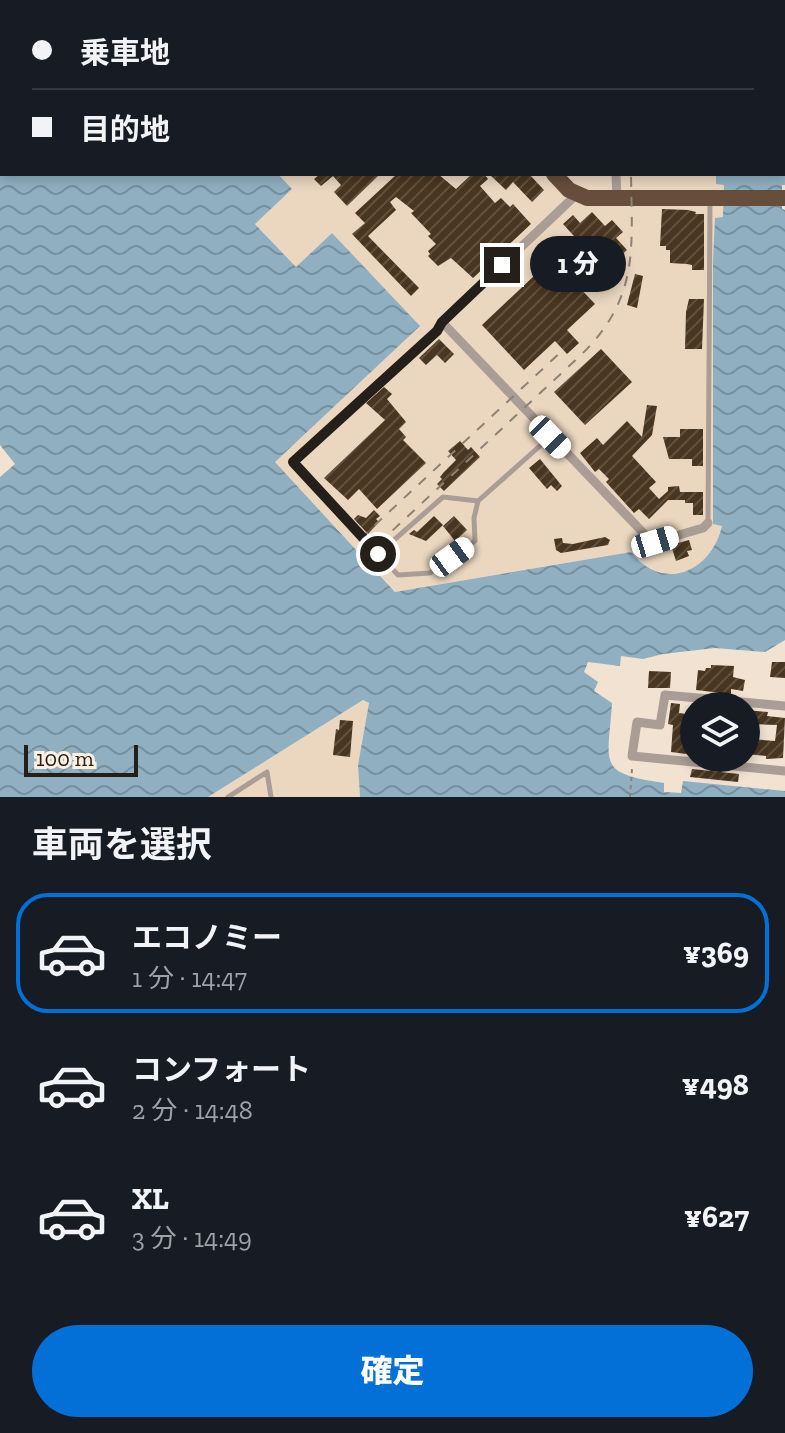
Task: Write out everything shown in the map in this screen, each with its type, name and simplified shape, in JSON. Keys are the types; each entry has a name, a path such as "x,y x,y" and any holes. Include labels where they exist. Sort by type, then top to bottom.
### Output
{"highway":[{"path":"556,176 576,195 617,199 784,198"}],"street":[{"path":"616,176 617,199"},
{"path":"576,195 442,322 651,541 703,528 708,523"},
{"path":"785,706 665,695 660,725 637,722 632,756 785,771"}],"lane":[{"path":"708,523 718,198"},
{"path":"442,322 437,331 293,462 378,554 398,575 430,573 475,541 474,518 478,501 550,437"},
{"path":"378,554 443,497 478,501"},
{"path":"228,797 267,772 271,797"}],"path":[{"path":"630,797 632,769"}],"shaded area":[{"path":"280,176 716,176 716,184 724,185 724,209 723,217 716,218 713,523 722,525 709,558 688,571 667,574 646,566 630,552 396,592 275,462 332,233 296,267 255,223 292,189"},
{"path":"363,700 369,703 358,765 360,797 208,797"}],"water":[{"path":"0,176 280,176 292,189 255,224 296,267 332,233 420,326 275,462 395,592 631,552 644,565 658,572 685,572 708,555 722,526 713,524 713,261 715,218 723,217 724,185 716,184 716,176 785,176 782,209 785,210 785,640 765,652 715,648 643,659 621,656 620,666 588,662 584,672 598,682 594,691 612,703 609,753 617,770 664,783 664,792 681,793 683,781 785,791 785,797 360,797 358,765 369,703 363,700 208,797 0,797 0,477 15,464 0,445"}],"building":[{"path":"318,176 333,176 321,186 314,179"},
{"path":"333,176 378,176 347,206 334,192 341,185"},
{"path":"395,176 440,176 456,189 470,176 486,176 488,179 480,186 495,203 501,198 510,207 513,204 531,224 473,278 451,258 438,266 428,256 428,251 436,244 428,236 431,234 411,213 414,211 396,197 390,202 396,210 368,236 419,288 411,296 352,234 365,223 355,213"},
{"path":"491,176 531,176 544,190 532,202 513,182 506,190"},
{"path":"662,209 704,214 704,270 692,270 692,265 670,263 670,250 660,246"},
{"path":"592,212 605,226 612,220 623,232 616,238 627,250 599,277 577,253 584,247 563,224 573,215 580,223"},
{"path":"552,259 595,304 567,330 579,343 567,354 555,341 524,370 482,325"},
{"path":"635,274 643,276 637,308 627,305"},
{"path":"689,299 704,299 702,349 685,349"},
{"path":"439,339 454,354 445,363 437,355 426,365 419,358"},
{"path":"601,349 632,382 585,425 554,392"},
{"path":"384,387 392,394 387,399 406,422 399,429 406,437 403,440 426,463 377,509 359,489 348,500 324,478 385,420 366,403"},
{"path":"647,405 657,406 652,435 632,456 656,482 649,488 659,499 668,487 679,486 680,492 703,492 703,515 693,515 693,503 685,503 685,500 668,500 649,519 639,509 634,513 606,482 609,479 599,469 595,472 580,453 597,438 603,445 627,421 642,437"},
{"path":"680,429 703,429 703,466 692,466 692,459 669,459 663,437 680,437"},
{"path":"460,441 480,457 444,491 437,484 456,460 448,451"},
{"path":"540,459 562,486 557,491 551,485 547,489 529,468"},
{"path":"374,510 380,516 376,519 379,522 368,534 354,519 358,515 366,518"},
{"path":"434,516 443,525 426,541 409,534 414,530 417,532"},
{"path":"454,516 467,530 455,541 443,526"},
{"path":"605,537 610,540 608,545 561,553 556,550 554,539 562,538 563,543 573,544"},
{"path":"689,540 692,550 687,551 689,556 676,561 671,545"},
{"path":"772,662 785,662 785,678 770,677"},
{"path":"711,665 734,666 733,677 745,680 743,691 696,690 698,670 711,668"},
{"path":"649,671 671,672 670,688 648,688"},
{"path":"671,703 680,704 680,753 671,752 673,725 668,724"},
{"path":"760,711 768,712 767,716 785,718 783,758 766,759 766,756 760,755 760,740 775,741 777,725 760,724"},
{"path":"340,720 353,721 350,757 333,755"},
{"path":"691,772 739,774 738,782 690,777"}],"railway":[{"path":"378,544 600,334 623,293 628,272 632,226 631,176"},
{"path":"360,539 563,350"}],"route":[{"path":"378,554 293,462 437,331 442,322 502,265"}]}
